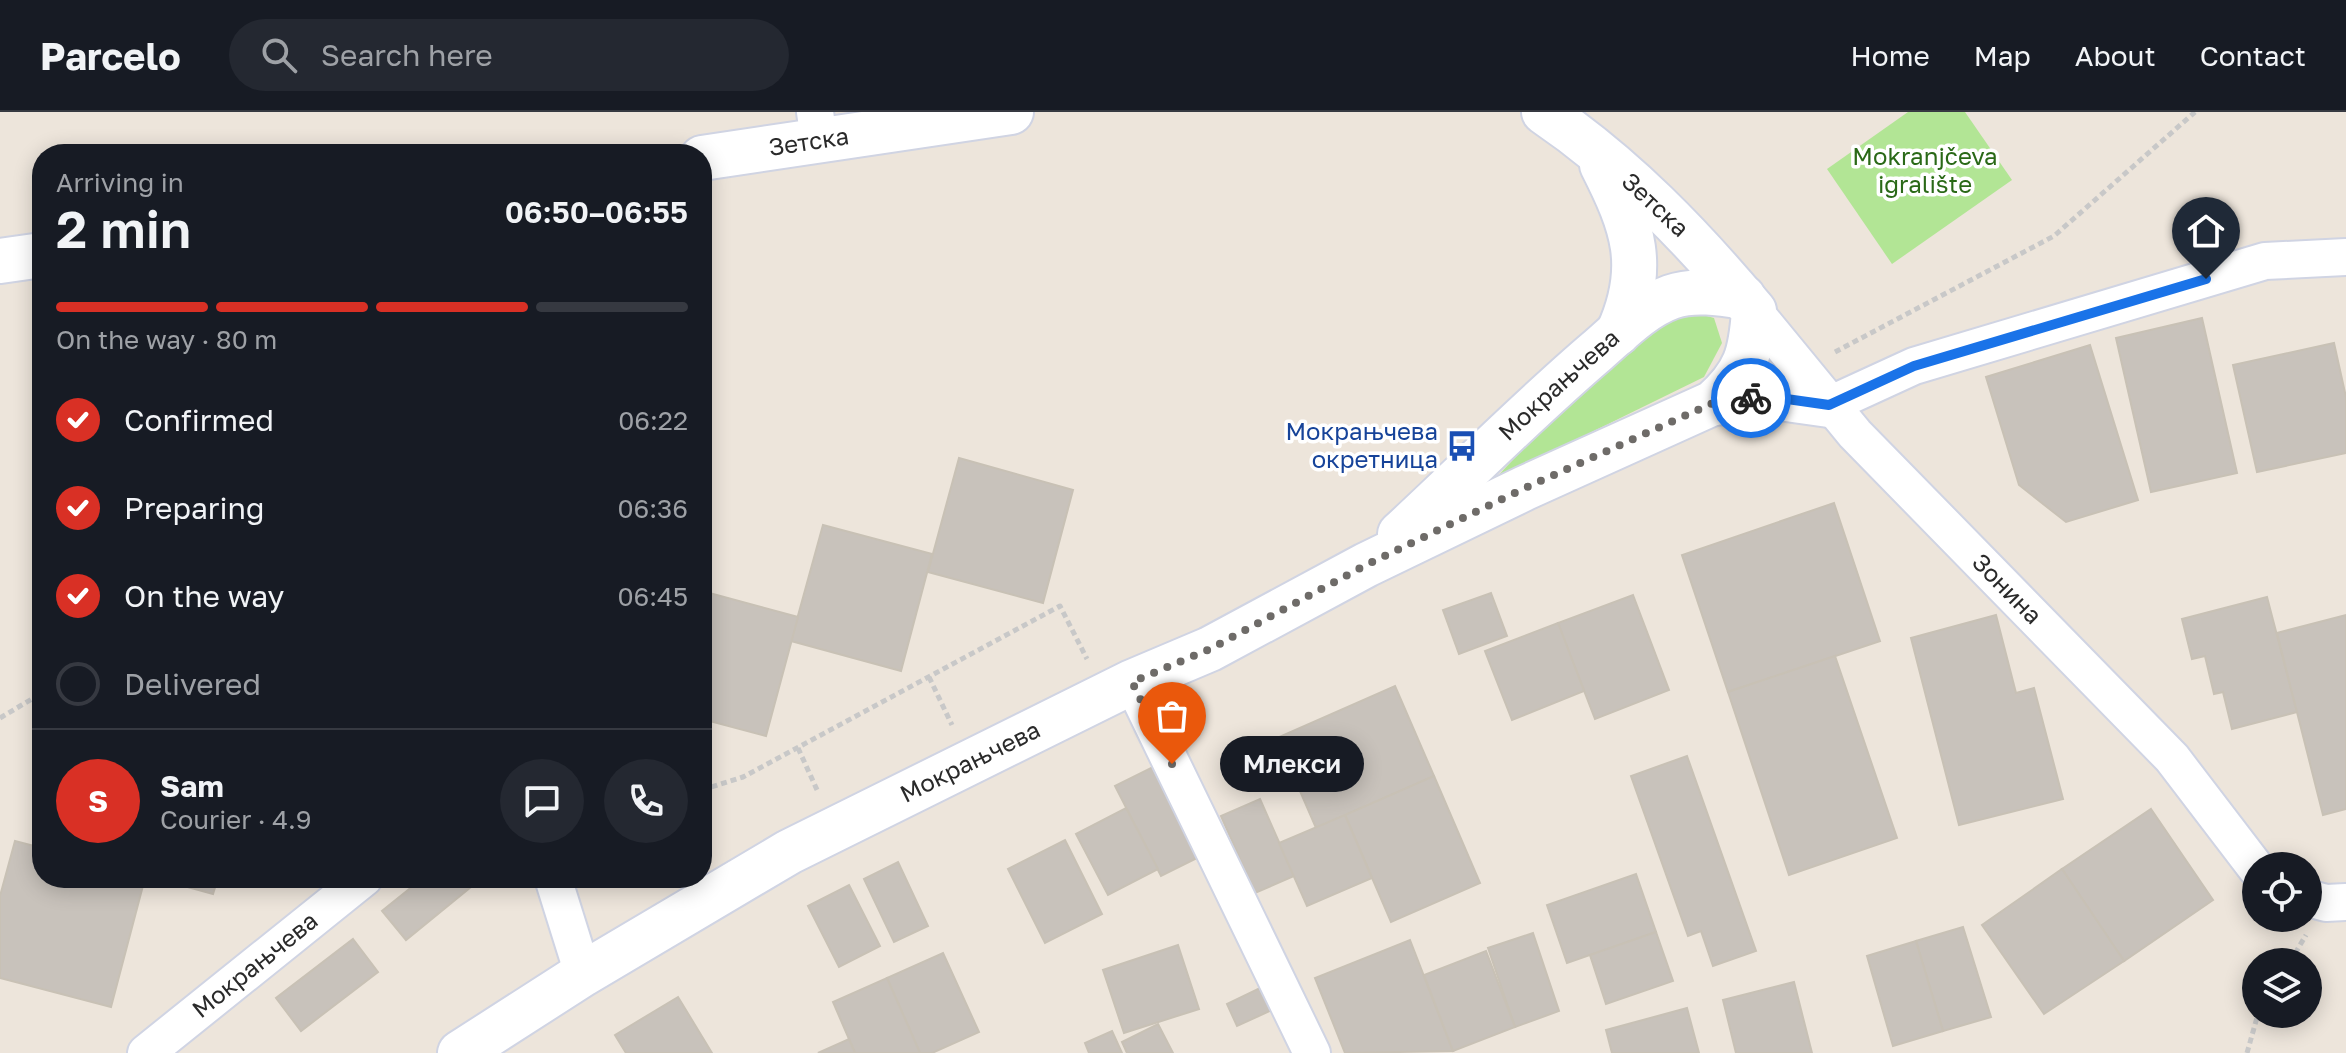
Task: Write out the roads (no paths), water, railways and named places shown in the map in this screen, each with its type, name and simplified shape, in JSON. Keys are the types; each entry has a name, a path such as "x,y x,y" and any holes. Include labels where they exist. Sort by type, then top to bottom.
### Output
{"street":[{"name":"Зетска","path":"712,155 817,126 1011,112"},
{"name":"Зетска","path":"1544,112 1594,148 1696,242 1748,304"},
{"path":"1594,148 1626,218 1635,254 1630,306 1618,333"},
{"path":"0,261 32,256"},
{"path":"1713,403 1773,397 1829,405 1914,366 2265,261 2346,257"},
{"name":"Мокрањчева","path":"460,1053 583,974 789,852 1119,689 1210,649 1366,565 1525,488 1713,403 1731,388 1751,350 1748,304 1716,292 1672,296 1652,307 1618,333 1366,565"},
{"name":"Зонина","path":"1748,304 1829,405 2172,758 2244,852"},
{"path":"1119,689 1312,1053"},
{"name":"Мокрањчева","path":"146,1053 352,888"},
{"path":"556,888 583,974"},
{"path":"2322,902 2346,902"}],"place":[{"name":"Мокрањчева окретница","path":"1462,446"},
{"name":"Млекси","path":"1172,764"}],"park label":[{"name":"Mokranjčeva igralište","path":"1925,171"}]}
